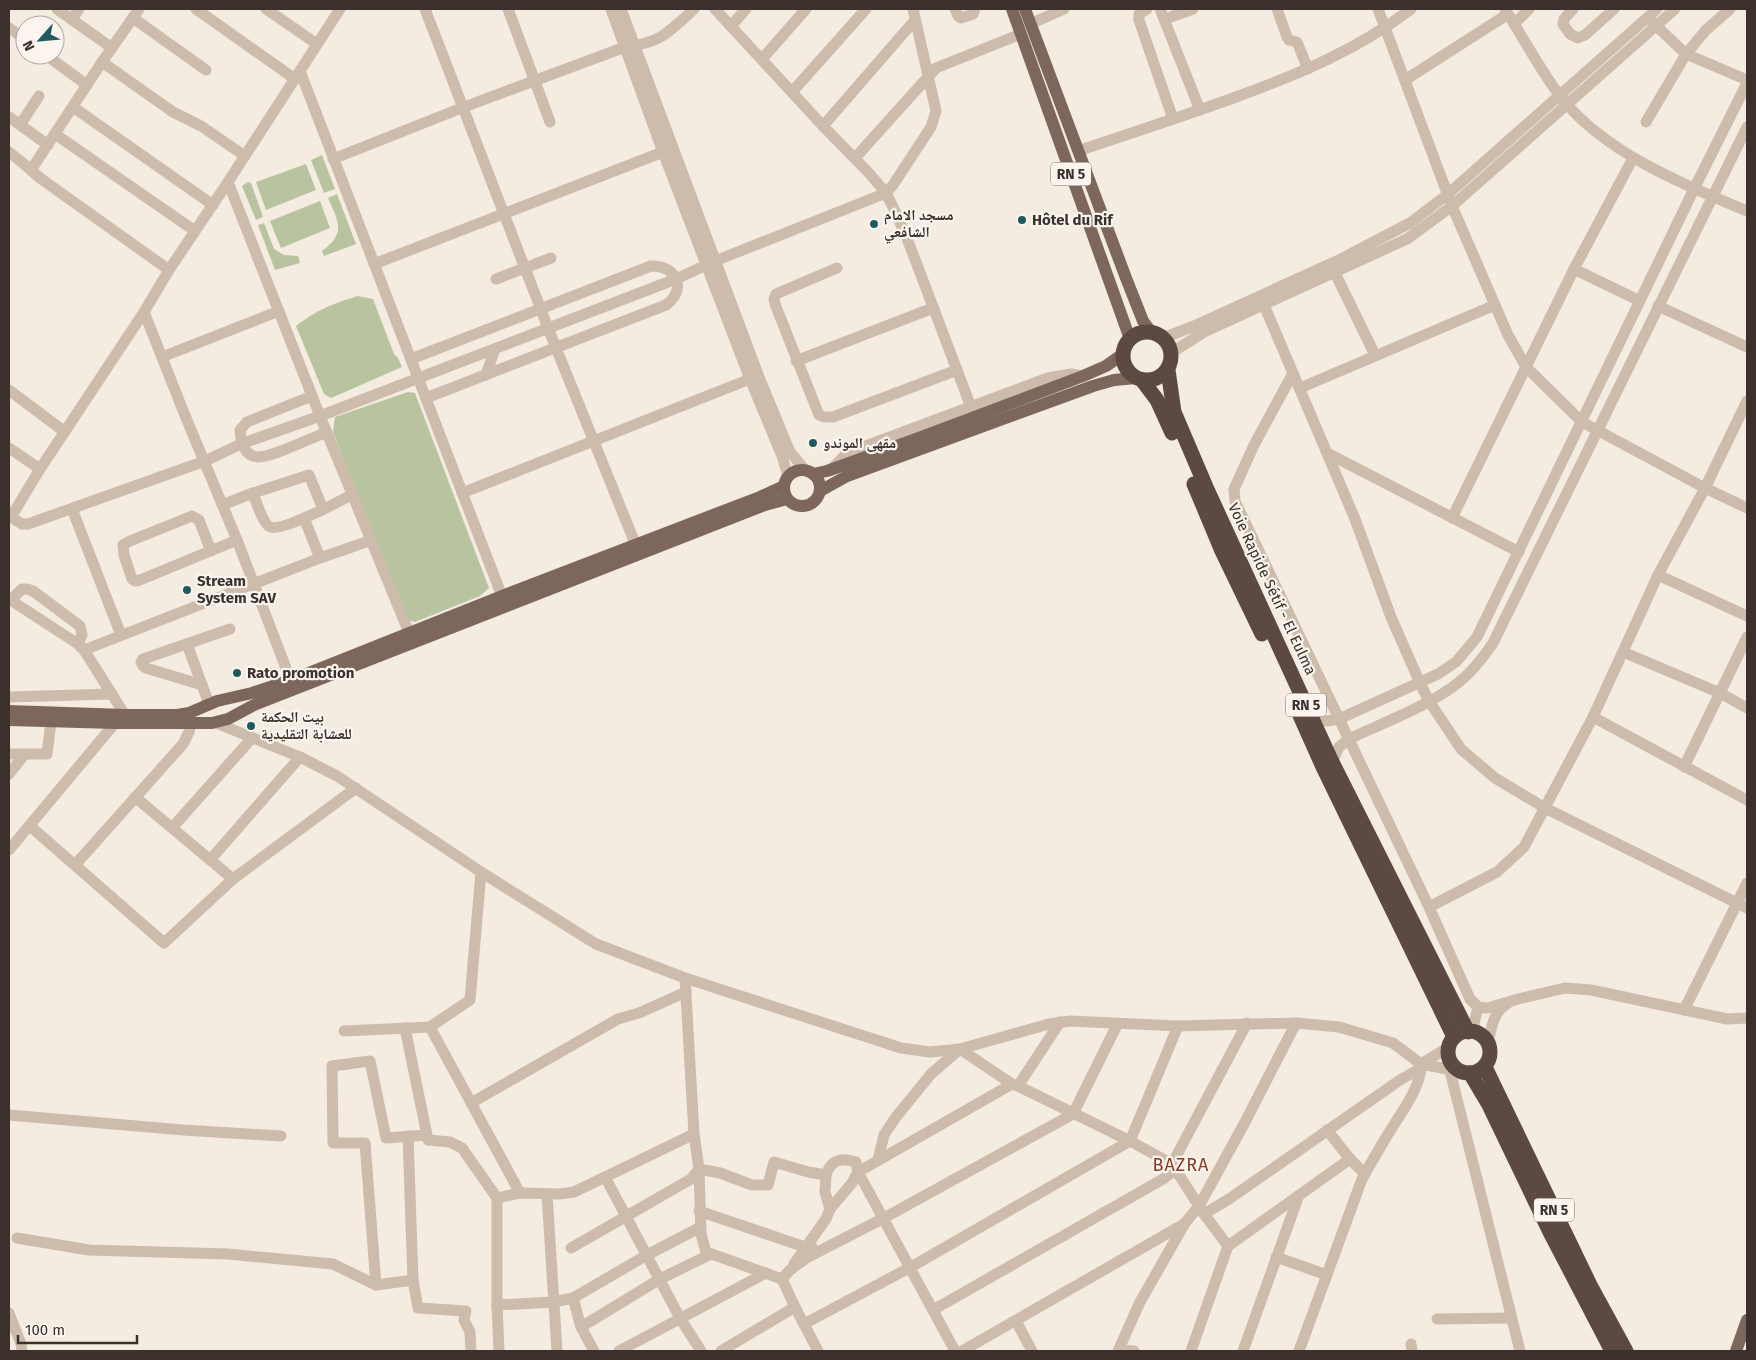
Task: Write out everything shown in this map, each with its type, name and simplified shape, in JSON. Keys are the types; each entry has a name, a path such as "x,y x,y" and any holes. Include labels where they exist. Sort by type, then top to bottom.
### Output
{"highway":[{"path":"1144,332 1157,335 1170,348 1170,365 1168,370 1157,379 1139,379 1126,368 1123,354 1125,347 1130,339 1144,332"},
{"name":"Voie Rapide Sétif - El Eulma","path":"1168,370 1174,412 1184,438 1332,762 1461,1037"},
{"name":"Voie Rapide Sétif - El Eulma","path":"1139,379 1151,391 1164,413 1222,551 1323,767 1461,1037"},
{"name":"RN 5","path":"1488,1044 1484,1038 1461,1037 1448,1055 1451,1063 1489,1105 1550,1232 1612,1351"},
{"path":"1461,1072 1477,1072 1485,1067 1490,1057 1488,1044"},
{"name":"RN 5","path":"1485,1067 1590,1284 1626,1351"}],"main road":[{"name":"RN 5","path":"1012,9 1130,339"},
{"name":"RN 5","path":"1025,9 1143,320 1157,335"},
{"path":"638,550 760,497 786,481 796,471 831,470 1083,376 1106,366 1123,354"},
{"path":"786,481 785,495 787,499 795,505 805,506 814,502 820,491 848,476 1093,386 1114,380 1139,379"},
{"path":"809,472 818,482 820,491"},
{"path":"9,711 125,715 177,719 191,724 216,723 232,717 293,684 638,550 787,499"},
{"path":"9,720 115,724 177,719 226,698 293,684"},
{"path":"226,698 232,708 232,717"},
{"path":"209,704 211,716 216,723"},
{"path":"1736,1351 1747,1320"}],"street":[{"path":"56,9 112,48"},
{"path":"72,19 79,9"},
{"path":"196,9 297,75 333,159 504,602"},
{"path":"266,9 317,44"},
{"path":"340,9 9,517 22,524 28,524 205,461 241,444 320,416 676,279 711,262 886,194 931,128 935,119 936,112 929,75 914,14"},
{"path":"425,9 540,309 638,550"},
{"path":"508,9 550,122"},
{"path":"611,9 630,47 711,262 750,379 780,448 786,481"},
{"path":"621,9 630,47 663,152 788,447 793,456 809,472"},
{"path":"333,159 536,81 630,47 647,44 663,36 694,9"},
{"path":"715,9 855,158 886,194 896,213 971,407"},
{"path":"731,26 746,9"},
{"path":"762,60 806,9"},
{"path":"792,92 866,9"},
{"path":"955,9 960,18 973,14 975,9"},
{"path":"1030,24 1064,9"},
{"path":"1147,9 1139,14 1139,20 1173,119"},
{"path":"1193,9 1162,14 1200,110"},
{"path":"1277,9 1287,37 1297,42 1308,70"},
{"path":"1378,9 1452,206 1512,344 1526,367 1582,422 1596,431 1747,508"},
{"path":"1078,151 1200,110 1308,70 1385,29 1411,9"},
{"path":"1405,80 1509,16 1529,9"},
{"path":"1573,9 1563,24 1570,34 1578,38 1585,35 1614,9"},
{"path":"1171,354 1204,332 1408,239 1452,206 1675,9"},
{"path":"1646,122 1686,54 1706,30 1730,9"},
{"path":"1157,335 1341,259 1410,223 1448,194 1652,13 1656,26 1686,54 1747,82 1519,552 1471,646 1448,668 1420,683 1339,719 1327,721 1312,718"},
{"path":"31,170 136,14 206,70"},
{"path":"823,126 914,14"},
{"path":"1509,16 1559,96 1612,145 1633,158 1694,189 1747,211"},
{"path":"855,158 936,68 1022,34"},
{"path":"102,62 172,112 201,126 245,156"},
{"path":"60,65 87,85"},
{"path":"20,125 39,96"},
{"path":"72,107 213,205"},
{"path":"9,117 48,145"},
{"path":"1332,762 1339,747 1349,739 1449,690 1469,674 1493,643 1747,126"},
{"path":"55,134 195,231"},
{"path":"9,152 99,222 169,270"},
{"path":"374,264 663,152"},
{"path":"1452,518 1574,269 1633,158"},
{"path":"228,182 320,416 411,639"},
{"path":"496,279 552,258"},
{"path":"410,359 651,266 666,268 676,279 678,285 676,294 672,301 666,305 426,398"},
{"path":"837,268 776,294 774,299 796,360 819,415 833,417 956,370"},
{"path":"1574,269 1640,301"},
{"path":"1335,273 1375,355"},
{"path":"596,310 606,284"},
{"path":"1264,305 1355,519 1392,617 1420,683 1429,701 1461,749 1496,778 1545,808 1742,905"},
{"path":"1300,388 1495,305"},
{"path":"1658,306 1747,348"},
{"path":"796,360 933,308"},
{"path":"162,357 279,311"},
{"path":"144,312 237,540 293,684"},
{"path":"486,375 495,348"},
{"path":"1293,373 1254,445 1234,489 1235,501 1429,907 1470,999 1478,1007 1488,1008 1565,988 1591,990 1728,1019 1747,1018"},
{"path":"831,470 847,453 1048,378 1071,374 1083,376"},
{"path":"462,493 750,379"},
{"path":"9,390 65,432"},
{"path":"312,396 247,422 240,430 241,444 251,455 265,458 327,432"},
{"path":"1429,907 1497,872 1524,847 1593,717 1658,575 1705,488 1747,401"},
{"path":"9,448 40,470"},
{"path":"1327,453 1519,552"},
{"path":"222,505 304,475 309,475 323,509"},
{"path":"253,493 266,523 270,527 278,528 304,518 353,494"},
{"path":"72,509 120,635"},
{"path":"211,551 199,520 192,516 123,545 129,571 132,579 135,581 140,580 211,551 237,540"},
{"path":"304,518 320,558"},
{"path":"81,647 120,635 320,558 372,540"},
{"path":"1658,575 1747,616"},
{"path":"81,647 82,635 80,626 33,591 27,588 22,589 10,600 81,647 125,715"},
{"path":"202,685 146,668 140,662 143,659 230,629"},
{"path":"1684,767 1747,637"},
{"path":"187,644 209,704"},
{"path":"1623,652 1720,693 1747,708"},
{"path":"9,697 112,694"},
{"path":"1593,717 1747,800"},
{"path":"9,754 47,754 50,722"},
{"path":"216,723 300,757 356,788 481,872 580,936 596,944 686,978 901,1048 930,1052 960,1049 1060,1022 1178,1026 1296,1023 1339,1027 1393,1044 1421,1066 1461,1072 1511,1318 1520,1351"},
{"path":"9,850 115,724"},
{"path":"75,865 183,744 191,724"},
{"path":"172,828 252,738"},
{"path":"9,774 24,755"},
{"path":"210,860 300,757"},
{"path":"30,826 164,943 234,880 356,788"},
{"path":"135,797 234,880"},
{"path":"344,1031 430,1027 470,1000 481,872"},
{"path":"1684,1010 1742,905 1747,883"},
{"path":"686,978 694,1134 699,1169 699,1211 702,1245 706,1252 782,1279 818,1351"},
{"path":"472,1102 618,1019 638,1013 686,992"},
{"path":"1488,1044 1494,1020 1501,1008 1518,999"},
{"path":"962,1351 1185,1223 1201,1210 1241,1191 1461,1037 1478,1007"},
{"path":"782,1279 858,1172 1015,1085 1060,1022"},
{"path":"933,1310 1170,1173 1172,1164 1247,1023"},
{"path":"1201,1210 1296,1023"},
{"path":"790,1270 808,1257 884,1218 1073,1114 1118,1024"},
{"path":"804,1324 911,1268 1130,1141 1178,1026"},
{"path":"430,1027 520,1193"},
{"path":"405,1028 428,1140 450,1142 462,1148 497,1198 499,1351"},
{"path":"960,1049 1015,1085 1130,1141 1172,1164 1201,1210 1228,1246"},
{"path":"878,1160 884,1135 896,1117 932,1074 960,1049"},
{"path":"386,1138 370,1061 332,1066 333,1143 365,1143 386,1138 427,1135"},
{"path":"1299,1351 1365,1174 1373,1157 1416,1088 1419,1082 1421,1066"},
{"path":"9,1115 183,1130 281,1136"},
{"path":"1327,1130 1350,1159 1365,1174"},
{"path":"497,1198 520,1193 548,1194 574,1192 694,1134"},
{"path":"408,1136 414,1280 418,1308 466,1311 464,1320 470,1332 472,1351"},
{"path":"365,1143 376,1285"},
{"path":"1191,1351 1228,1246 1350,1159"},
{"path":"830,1209 825,1192 826,1175 829,1165 835,1161 850,1160 856,1162 858,1172 955,1351"},
{"path":"699,1169 720,1173 752,1185 768,1185 774,1162 826,1175"},
{"path":"572,1248 691,1179 699,1169"},
{"path":"605,1177 680,1318 700,1351"},
{"path":"548,1194 557,1351"},
{"path":"1242,1351 1299,1195"},
{"path":"699,1211 804,1248 831,1246"},
{"path":"1134,1351 1118,1350 1140,1302 1185,1223"},
{"path":"497,1305 554,1302 573,1298 647,1255 701,1227"},
{"path":"17,1238 88,1250 228,1254 333,1264 376,1285 414,1280"},
{"path":"581,1327 660,1279 711,1254"},
{"path":"1276,1258 1327,1275"},
{"path":"619,1351 766,1273"},
{"path":"573,1298 581,1327 594,1351"},
{"path":"721,1351 795,1307"},
{"path":"9,1313 22,1351"},
{"path":"1437,1319 1511,1318"},
{"path":"1016,1321 1032,1351"}],"green space":[{"path":"322,155 335,189 324,193 311,160"},
{"path":"306,164 316,190 266,210 256,182"},
{"path":"248,182 251,183 263,217 256,220 242,186"},
{"path":"337,194 356,244 324,256 322,251 330,244 338,232 335,213 328,198"},
{"path":"320,201 330,228 281,248 270,221"},
{"path":"264,223 274,249 284,255 298,256 300,263 275,270 258,225"},
{"path":"358,296 373,299 394,354 402,367 331,398 324,394 296,326 325,308"},
{"path":"408,392 415,393 489,588 480,596 415,622 405,619 333,432 335,417"}],"place":[{"name":"Hôtel du Rif","path":"1022,220"},
{"name":"مسجد الامام الشافعي","path":"874,224"},
{"name":"مقهى الموندو","path":"813,443"},
{"name":"Stream System SAV","path":"187,590"},
{"name":"Rato promotion","path":"237,673"},
{"name":"بيت الحكمة للعشابة التقليدية","path":"251,726"}],"district":[{"name":"BAZRA","path":"1181,1165"}]}
